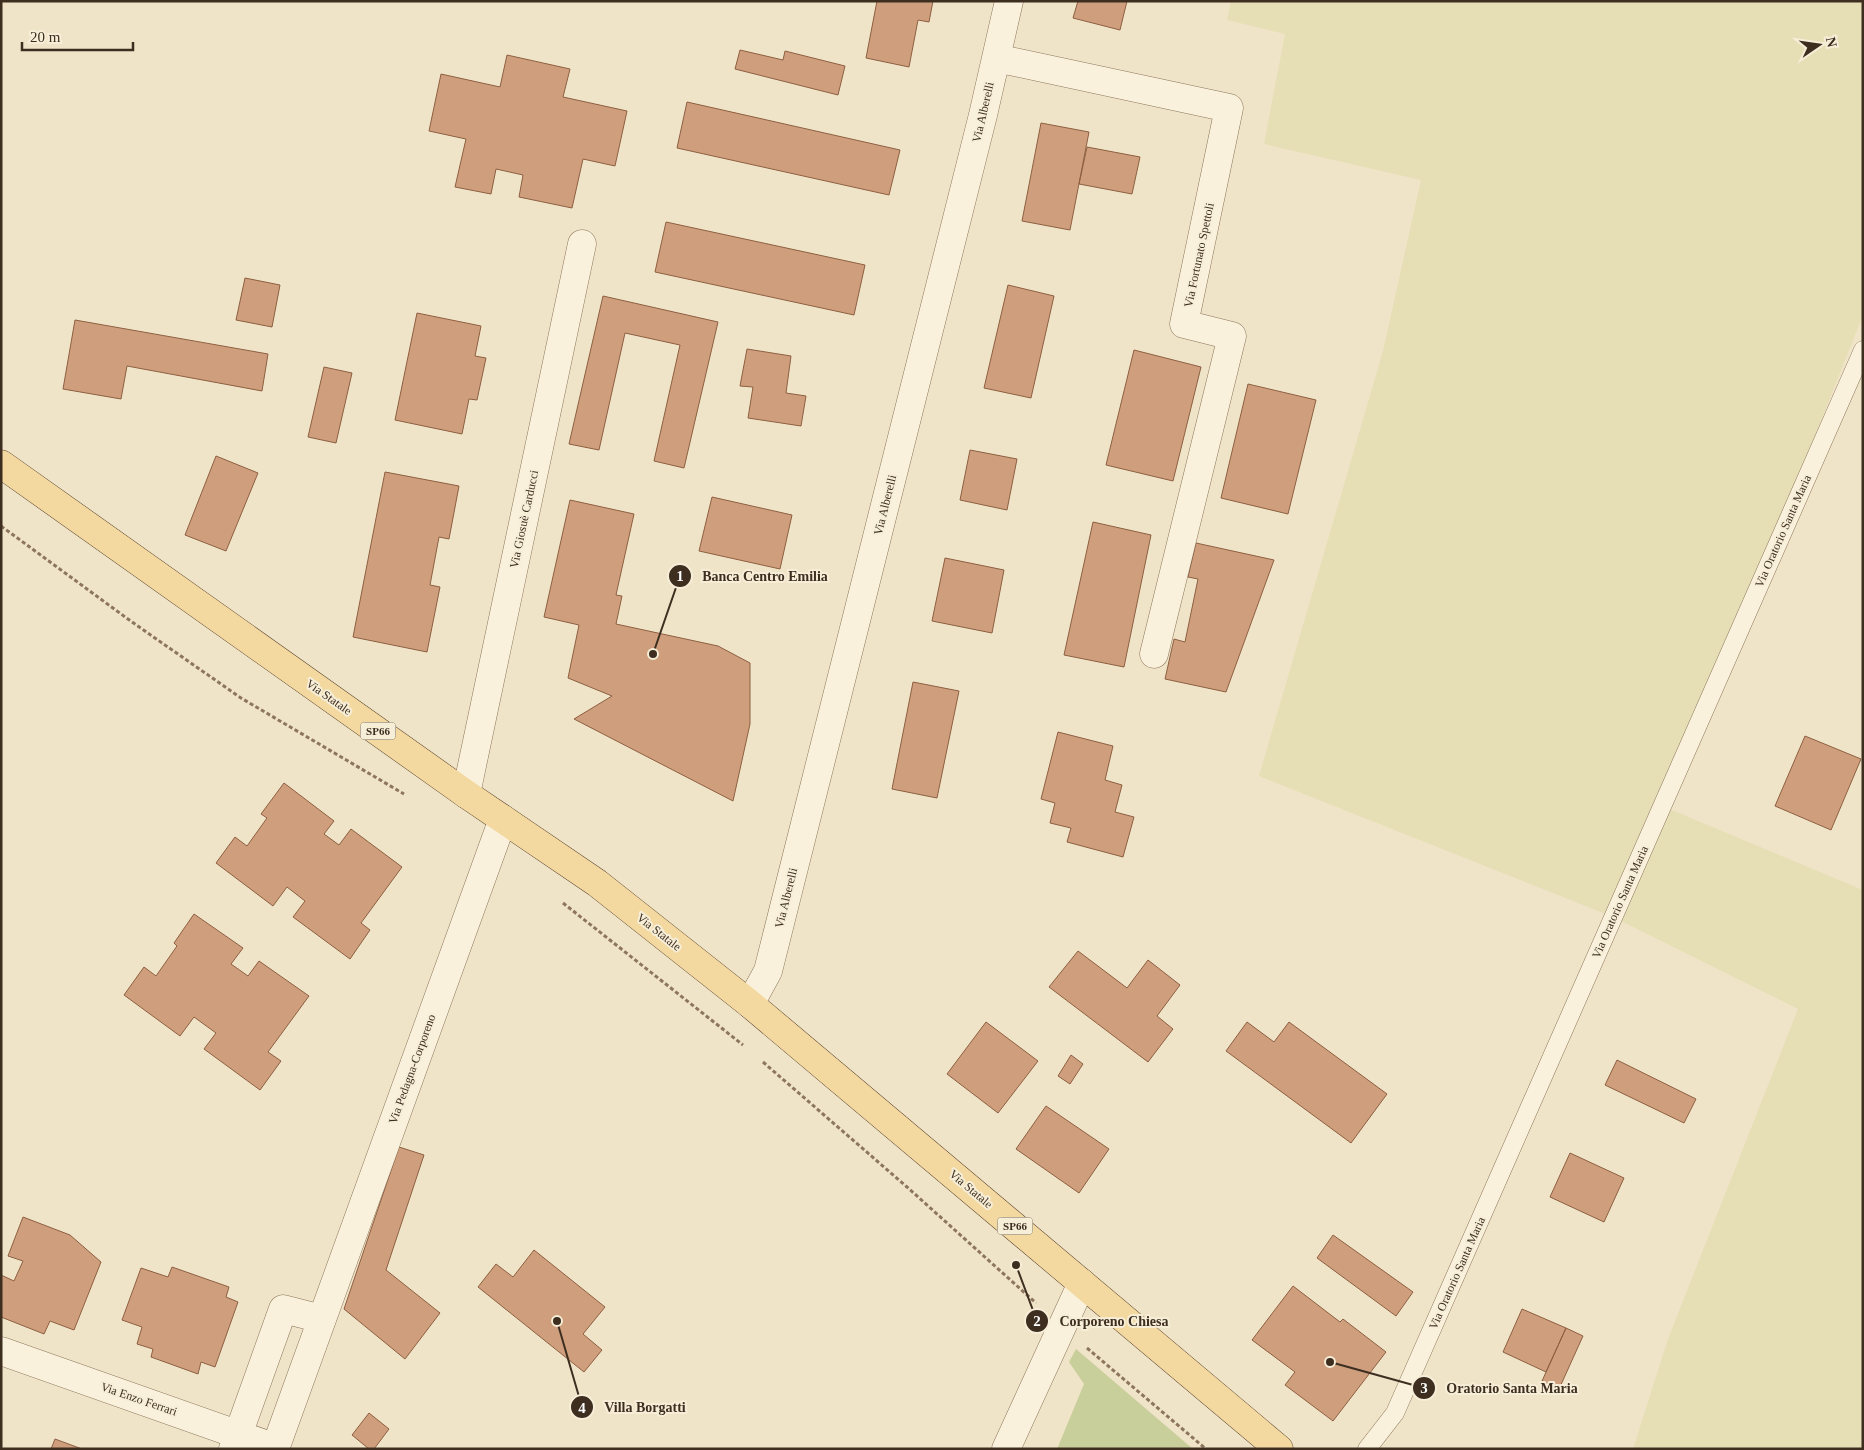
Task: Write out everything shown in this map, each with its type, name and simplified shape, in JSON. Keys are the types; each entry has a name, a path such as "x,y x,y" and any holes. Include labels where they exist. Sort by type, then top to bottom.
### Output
{"main road":[{"name":"Via Statale","path":"1,464 466,794 597,883 750,1004 1279,1449"}],"street":[{"name":"Via Alberelli","path":"750,1004 768,971 1009,1"},
{"name":"Via Fortunato Spettoli","path":"996,58 1229,108 1184,324 1232,336 1154,654"},
{"name":"Via Giosuè Carducci","path":"466,794 582,244"},
{"name":"Via Pedagna-Corporeno","path":"275,1448 503,820"},
{"path":"1006,1449 1082,1283"},
{"path":"235,1441 283,1309 322,1319"},
{"name":"Via Enzo Ferrari","path":"1,1351 235,1441 275,1448"}],"lane":[{"name":"Via Oratorio Santa Maria","path":"1367,1449 1395,1412 1863,350"}],"path":[{"path":"1,526 132,622 241,698 409,797"},
{"path":"562,902 749,1050"},
{"path":"757,1056 1062,1326 1206,1449"}],"shaded area":[{"path":"1231,1 1863,1 1863,315 1667,808 1863,890 1863,1449 1633,1449 1668,1339 1798,1009 1613,917 1259,776 1383,351 1421,180 1264,144 1285,34 1227,20"}],"green space":[{"path":"1076,1349 1193,1449 1057,1449 1084,1384 1069,1362"}],"building":[{"path":"877,1 933,1 929,22 918,20 909,67 866,58"},
{"path":"1078,1 1127,1 1120,30 1073,18"},
{"path":"740,50 783,60 785,51 845,66 838,95 735,69"},
{"path":"507,55 570,69 563,97 627,111 615,166 583,159 572,208 519,197 523,175 496,169 491,194 455,187 466,139 429,131 441,74 500,87"},
{"path":"687,102 900,150 889,195 677,148"},
{"path":"1041,123 1089,132 1070,230 1022,221"},
{"path":"1087,147 1140,157 1132,194 1079,184"},
{"path":"666,222 865,265 854,315 655,272"},
{"path":"245,278 280,285 272,327 236,320"},
{"path":"1008,285 1054,296 1031,398 984,388"},
{"path":"603,296 718,322 684,468 654,461 680,345 625,333 599,450 569,444"},
{"path":"417,313 481,326 475,356 486,358 477,400 469,399 462,434 395,420"},
{"path":"75,320 268,354 262,391 127,366 121,399 63,389"},
{"path":"747,349 791,356 786,393 806,396 801,426 748,418 753,387 740,386"},
{"path":"1134,350 1201,367 1173,481 1106,465"},
{"path":"324,367 352,373 336,443 308,437"},
{"path":"1248,384 1316,400 1288,514 1221,498"},
{"path":"970,450 1017,459 1007,510 960,500"},
{"path":"216,456 258,473 226,551 185,535"},
{"path":"385,472 459,486 449,539 439,537 430,585 440,587 427,652 353,637"},
{"path":"712,497 792,515 780,569 699,551"},
{"path":"570,500 634,514 616,595 622,596 616,624 718,646 750,663 750,724 733,801 574,719 612,696 568,678 579,625 544,617"},
{"path":"1093,522 1151,535 1124,667 1064,655"},
{"path":"1196,543 1274,560 1226,692 1165,679 1174,639 1185,642 1198,579 1188,577"},
{"path":"945,558 1004,570 992,633 932,621"},
{"path":"913,682 959,691 937,798 892,789"},
{"path":"1058,732 1113,746 1105,780 1122,785 1115,812 1134,817 1123,857 1067,842 1071,828 1050,823 1055,803 1041,799"},
{"path":"1805,736 1861,759 1831,830 1775,806"},
{"path":"284,783 334,821 324,834 339,845 351,829 402,867 361,923 370,930 350,959 293,917 305,901 287,887 273,906 216,863 235,837 247,846 267,818 261,814"},
{"path":"194,914 243,948 231,964 248,976 259,961 309,996 268,1052 281,1061 260,1090 204,1049 216,1033 194,1017 180,1036 124,995 144,967 156,976 177,946 174,943"},
{"path":"1078,951 1127,988 1148,960 1180,985 1157,1016 1173,1029 1148,1062 1049,987"},
{"path":"986,1022 1038,1061 998,1113 947,1074"},
{"path":"1247,1022 1274,1042 1289,1022 1387,1094 1351,1143 1226,1051"},
{"path":"1071,1055 1083,1064 1070,1084 1058,1076"},
{"path":"1617,1060 1696,1099 1684,1123 1605,1085"},
{"path":"1046,1106 1109,1149 1079,1193 1016,1149"},
{"path":"399,1147 424,1155 386,1270 440,1313 405,1359 344,1309"},
{"path":"1570,1153 1624,1178 1604,1222 1550,1197"},
{"path":"23,1217 70,1235 101,1262 74,1330 50,1321 44,1334 1,1317 1,1275 14,1281 23,1261 8,1256"},
{"path":"1333,1235 1413,1292 1396,1316 1317,1258"},
{"path":"534,1250 605,1307 583,1334 602,1350 584,1372 478,1287 496,1264 513,1277"},
{"path":"172,1267 229,1287 226,1297 238,1302 215,1367 201,1362 198,1374 151,1357 153,1349 137,1344 142,1327 122,1320 141,1268 168,1277"},
{"path":"1293,1286 1340,1322 1343,1319 1386,1352 1333,1421 1285,1385 1295,1372 1252,1340"},
{"path":"1522,1309 1566,1328 1546,1372 1503,1352"},
{"path":"1566,1328 1583,1336 1559,1389 1542,1381"},
{"path":"369,1413 389,1429 374,1449 369,1449 352,1435"},
{"path":"55,1439 82,1449 51,1449"}],"place":[{"name":"Banca Centro Emilia","path":"653,654"},
{"name":"Corporeno Chiesa","path":"1016,1265"},
{"name":"Villa Borgatti","path":"557,1321"},
{"name":"Oratorio Santa Maria","path":"1330,1362"}]}
